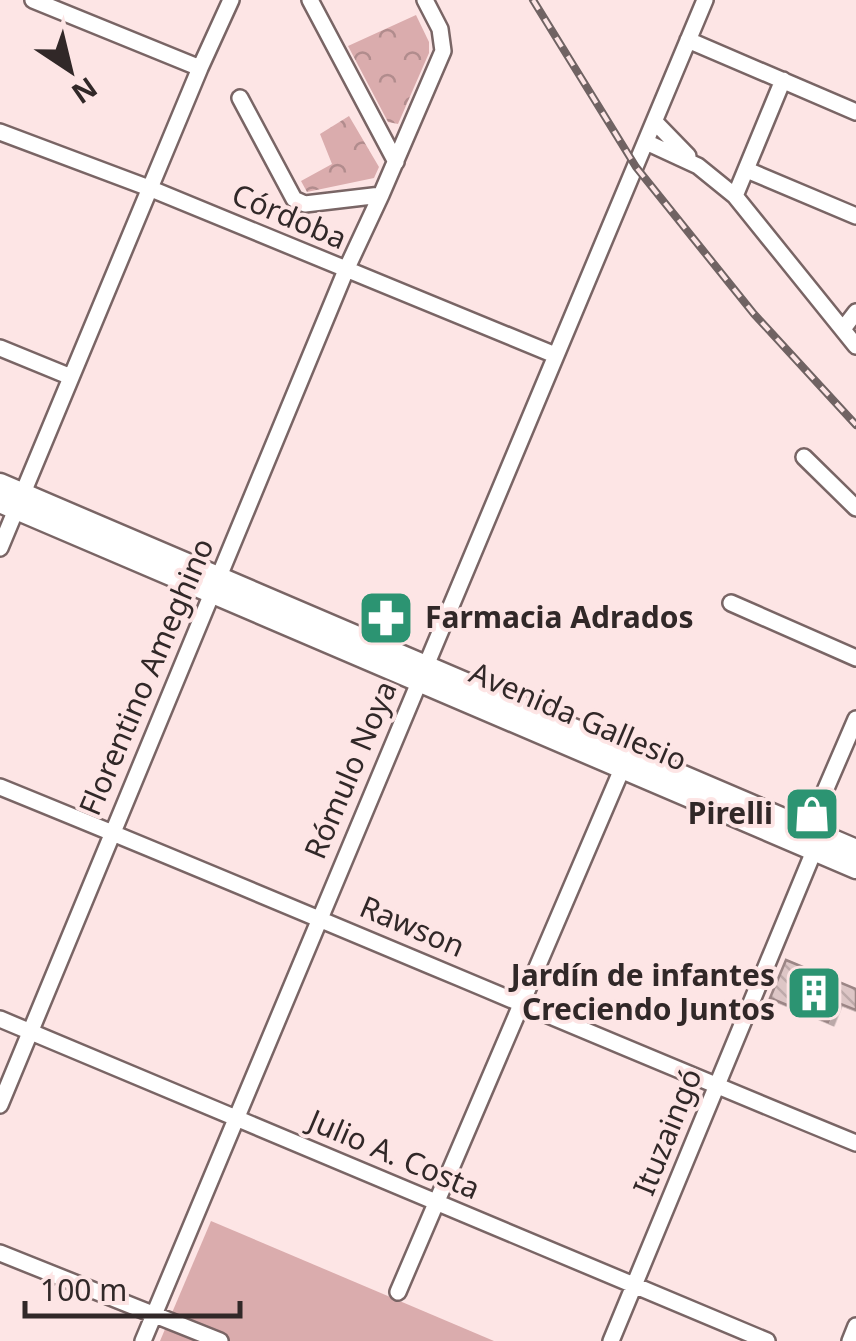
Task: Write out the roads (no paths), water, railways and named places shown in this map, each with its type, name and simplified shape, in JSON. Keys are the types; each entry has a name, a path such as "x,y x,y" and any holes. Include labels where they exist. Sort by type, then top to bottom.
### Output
{"main road":[{"name":"Avenida Gallesio","path":"0,484 13,501 815,842 856,868"},
{"name":"Avenida Gallesio","path":"815,842 856,850"}],"street":[{"path":"33,0 200,68"},
{"path":"0,548 13,501 71,377 231,0"},
{"path":"310,0 396,162"},
{"name":"Florentino Ameghino","path":"0,1105 346,270 443,51 440,30 425,0"},
{"name":"Rómulo Noya","path":"142,1341 705,0"},
{"path":"688,40 856,112"},
{"path":"735,196 783,80"},
{"path":"240,98 294,199 305,204 381,195"},
{"path":"655,122 698,166 735,196 856,346"},
{"name":"Córdoba","path":"0,132 149,188 554,355"},
{"path":"646,142 698,166"},
{"path":"747,170 856,216"},
{"path":"843,329 856,312"},
{"path":"0,348 71,377"},
{"path":"804,457 856,508"},
{"path":"731,603 856,658"},
{"name":"Ituzaingó","path":"611,1341 815,842 818,807 856,719"},
{"path":"398,1292 626,761"},
{"name":"Rawson","path":"0,787 856,1143"},
{"name":"Julio A. Costa","path":"0,1019 767,1341"},
{"path":"0,1253 220,1341"},
{"path":"850,1341 856,1326"}],"railway":[{"path":"533,0 636,167 754,314 856,425"}],"place":[{"name":"Farmacia Adrados","path":"386,618"},
{"name":"Pirelli","path":"812,814"},
{"name":"Jardín de infantes Creciendo Juntos","path":"814,993"}]}
